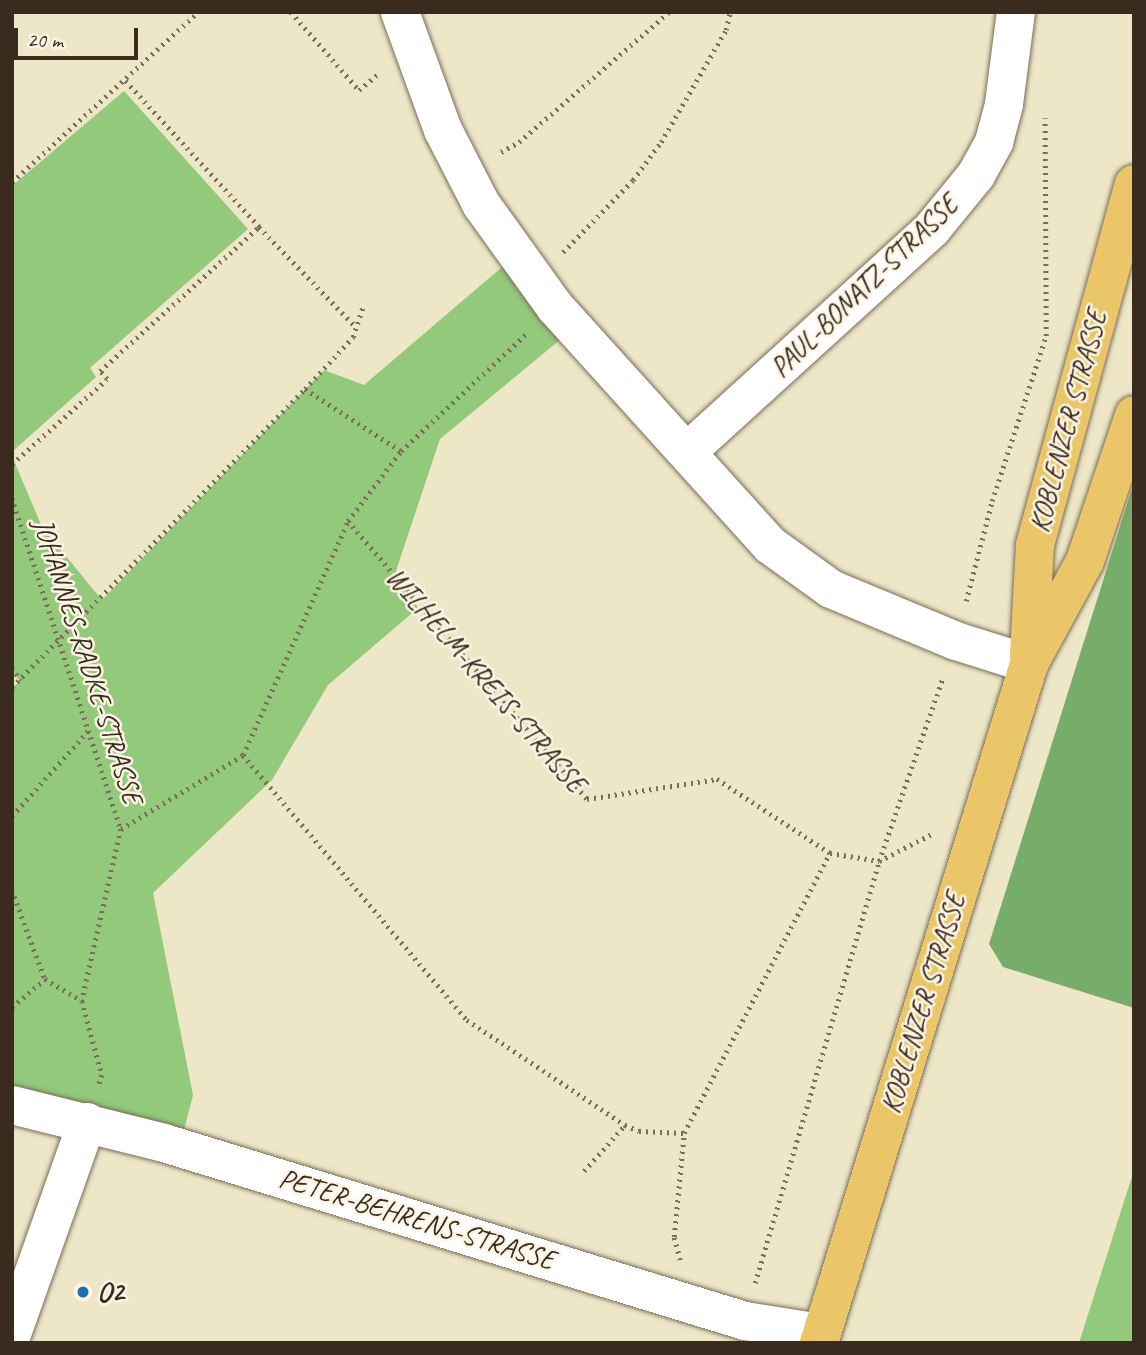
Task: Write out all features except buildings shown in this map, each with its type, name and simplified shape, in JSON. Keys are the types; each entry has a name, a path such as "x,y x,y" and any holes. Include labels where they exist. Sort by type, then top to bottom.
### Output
{"main road":[{"name":"KOBLENZER STRASSE","path":"1029,664 1035,545 1134,184"},
{"name":"KOBLENZER STRASSE","path":"820,1338 1029,664 1085,561 1134,415"}],"street":[{"name":"PAUL-BONATZ-STRASSE","path":"687,453 932,229 976,175 994,142 1004,104 1016,12"},
{"path":"406,28 463,172 544,293 770,544 831,589 956,641 1029,664"},
{"name":"PETER-BEHRENS-STRASSE","path":"12,1105 87,1122 382,1207 745,1321 820,1338"},
{"path":"12,1334 87,1122"}],"path":[{"path":"12,182 198,12"},
{"path":"291,12 359,90 406,28"},
{"path":"519,142 669,12"},
{"path":"121,828 243,755 348,521 401,451 544,293 589,229 633,180 726,30 730,12"},
{"path":"125,81 259,227 356,327"},
{"path":"772,1215 878,861 956,641 992,501 1046,336 1045,115"},
{"path":"12,464 107,379 100,371 259,227"},
{"path":"12,687 58,644 353,337 363,306"},
{"path":"305,389 401,451"},
{"name":"JOHANNES-RADKE-STRASSE","path":"12,498 58,644 121,828 82,1001 102,1075 87,1122"},
{"name":"WILHELM-KREIS-STRASSE","path":"348,521 587,799 717,779 830,853 878,861"},
{"path":"12,668 21,680"},
{"path":"12,816 88,731"},
{"path":"243,755 467,1020 625,1125 639,1131 684,1133"},
{"path":"692,1305 674,1237 684,1133 830,853"},
{"path":"12,890 45,979 82,1001"},
{"path":"12,1007 45,979"},
{"path":"584,1171 625,1125"}],"green space":[{"path":"124,91 248,229 90,368 96,377 13,451 12,186"},
{"path":"502,267 561,339 440,439 396,571 418,608 328,685 272,780 153,893 193,1095 184,1130 12,1089 12,688 20,681 12,672 12,456 42,527 102,600 324,370 364,385"},
{"path":"1134,482 1134,1008 1003,967 989,944"},
{"path":"1134,1170 1134,1343 1079,1343"}],"place":[{"name":"O2","path":"83,1292"}]}
